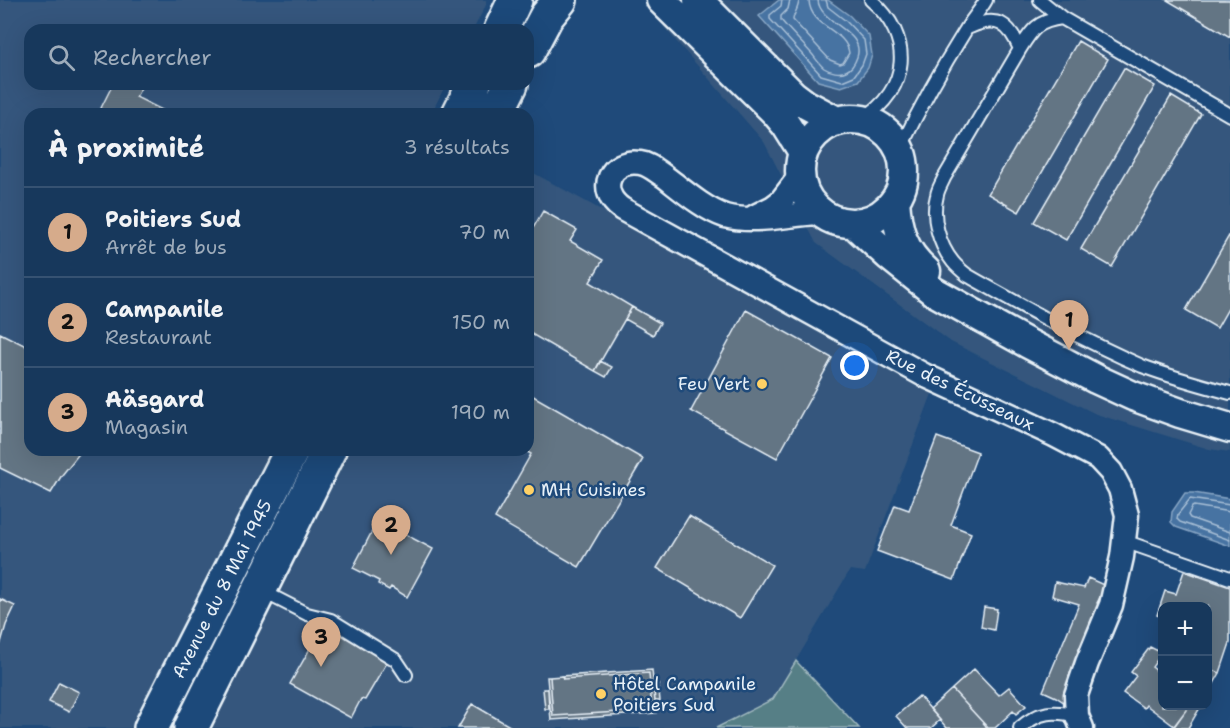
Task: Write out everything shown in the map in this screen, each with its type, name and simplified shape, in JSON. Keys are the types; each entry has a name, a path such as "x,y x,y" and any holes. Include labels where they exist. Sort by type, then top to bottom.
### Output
{"main road":[{"path":"504,24 515,0"},
{"path":"534,40 546,17 560,0"},
{"path":"462,108 471,90"},
{"path":"499,108 508,90"},
{"name":"Avenue du 8 Mai 1945","path":"195,723 290,456"},
{"name":"Avenue du 8 Mai 1945","path":"152,728 325,456"}],"street":[{"path":"661,0 775,112 791,131 801,164 803,190 810,203 820,213 836,221 853,223 869,220 884,212 895,200 903,184 904,167 900,149 890,135 877,125 849,120 805,104 793,95 698,0"},
{"path":"751,218 781,201 801,164 811,138 822,128 849,120"},
{"name":"Rue des Écusseaux","path":"820,213 776,218 724,216 711,210 643,163 631,162 621,166 612,174 608,182 611,199 622,209 924,375 1098,458 1111,472 1120,489 1127,515 1122,557 1111,605 1076,695 1080,722"},
{"path":"895,200 898,230 912,258 959,305"},
{"path":"853,223 933,291 1027,343 1132,396 1230,428"}],"lane":[{"path":"849,120 876,111 892,91 898,78 901,58 896,32 890,21 871,0"},
{"path":"900,149 917,112 966,28 986,0"},
{"path":"1040,0 1062,18 1230,115"},
{"path":"1062,18 1037,25 1028,35 944,178 936,196 935,214 936,227 942,246 953,262 967,275 1082,337 1143,366 1194,384 1230,393"},
{"path":"966,28 982,21 992,21 1003,25 1015,38 1020,49"},
{"path":"1124,540 1230,578"},
{"path":"244,582 307,614 331,620 396,660 406,675"},
{"path":"1020,728 1028,720 1046,713 1060,712 1080,722"}],"shaded area":[{"path":"0,0 486,0 486,5 476,24 24,24 24,90 443,90 434,108 24,108 24,456 534,456 534,173 933,391 865,572 850,570 773,699 716,728 0,728"},
{"path":"686,0 1230,0 1230,452 1209,449 1096,414 951,342 816,243 764,142 663,26"}],"green space":[{"path":"796,661 859,728 716,728 773,699"}],"water":[{"path":"779,0 828,0 850,16 869,36 872,55 868,68 858,81 841,87 818,81 759,16"},
{"path":"1185,493 1230,499 1230,546 1176,527 1171,522 1172,512"}],"building":[{"path":"1167,0 1230,0 1230,37 1208,24"},
{"path":"1078,41 1108,59 1019,212 988,194"},
{"path":"1124,68 1155,86 1066,240 1034,222"},
{"path":"110,90 140,90 136,97 158,108 101,108"},
{"path":"1171,96 1201,114 1112,267 1081,249"},
{"path":"543,211 577,230 570,241 603,260 590,282 632,307 595,371 534,335 534,227"},
{"path":"1230,234 1230,305 1217,328 1186,310"},
{"path":"632,307 660,323 653,335 625,319"},
{"name":"Feu Vert","path":"746,310 832,358 777,458 691,411"},
{"path":"0,333 24,345 24,456 77,456 51,493 0,468"},
{"path":"600,361 612,367 606,377 595,371"},
{"path":"534,396 643,459 579,567 495,518 530,456 534,456"},
{"path":"937,437 978,452 951,525 971,533 954,580 877,551 895,505 909,510"},
{"path":"689,516 772,565 740,618 657,568"},
{"path":"378,520 433,549 407,597 391,587 389,590 378,584 379,581 353,568"},
{"path":"1184,571 1230,587 1230,643 1220,673 1212,670 1212,602 1161,602 1165,591 1176,594"},
{"path":"1088,578 1106,586 1097,603 1106,607 1065,703 1043,691 1079,604 1052,596 1055,582 1084,588"},
{"path":"0,599 15,606 0,646"},
{"path":"984,607 997,609 994,630 981,627"},
{"path":"324,624 388,661 365,700 361,699 351,718 290,684"},
{"path":"1150,647 1158,651 1158,659 1152,667 1158,672 1158,710 1186,710 1174,726 1146,705 1144,708 1123,693 1136,676 1131,672"},
{"path":"974,669 999,695 1009,687 1026,706 1016,714 1013,711 995,728 988,728 952,689"},
{"path":"652,670 656,713 551,720 547,677 550,677 553,716 652,710 649,673 563,679 562,676"},
{"path":"1212,670 1220,673 1212,687"},
{"name":"Hôtel Campanile Poitiers Sud","path":"649,673 652,710 553,716 550,677 562,676 563,679"},
{"path":"653,681 658,681 660,701 655,701"},
{"path":"59,682 79,692 69,712 49,702"},
{"path":"543,689 548,689 549,709 545,709"},
{"path":"952,689 988,728 947,728 930,709"},
{"path":"919,696 940,720 931,728 907,728 896,716"},
{"path":"472,704 513,728 458,728"},
{"path":"1186,710 1199,710 1188,728 1173,728"}],"place":[{"name":"Poitiers Sud","path":"1069,350"},
{"name":"Feu Vert","path":"762,384"},
{"name":"MH Cuisines","path":"529,490"},
{"name":"Campanile","path":"391,555"},
{"name":"Aäsgard","path":"321,667"},
{"name":"Hôtel Campanile Poitiers Sud","path":"601,694"}]}
